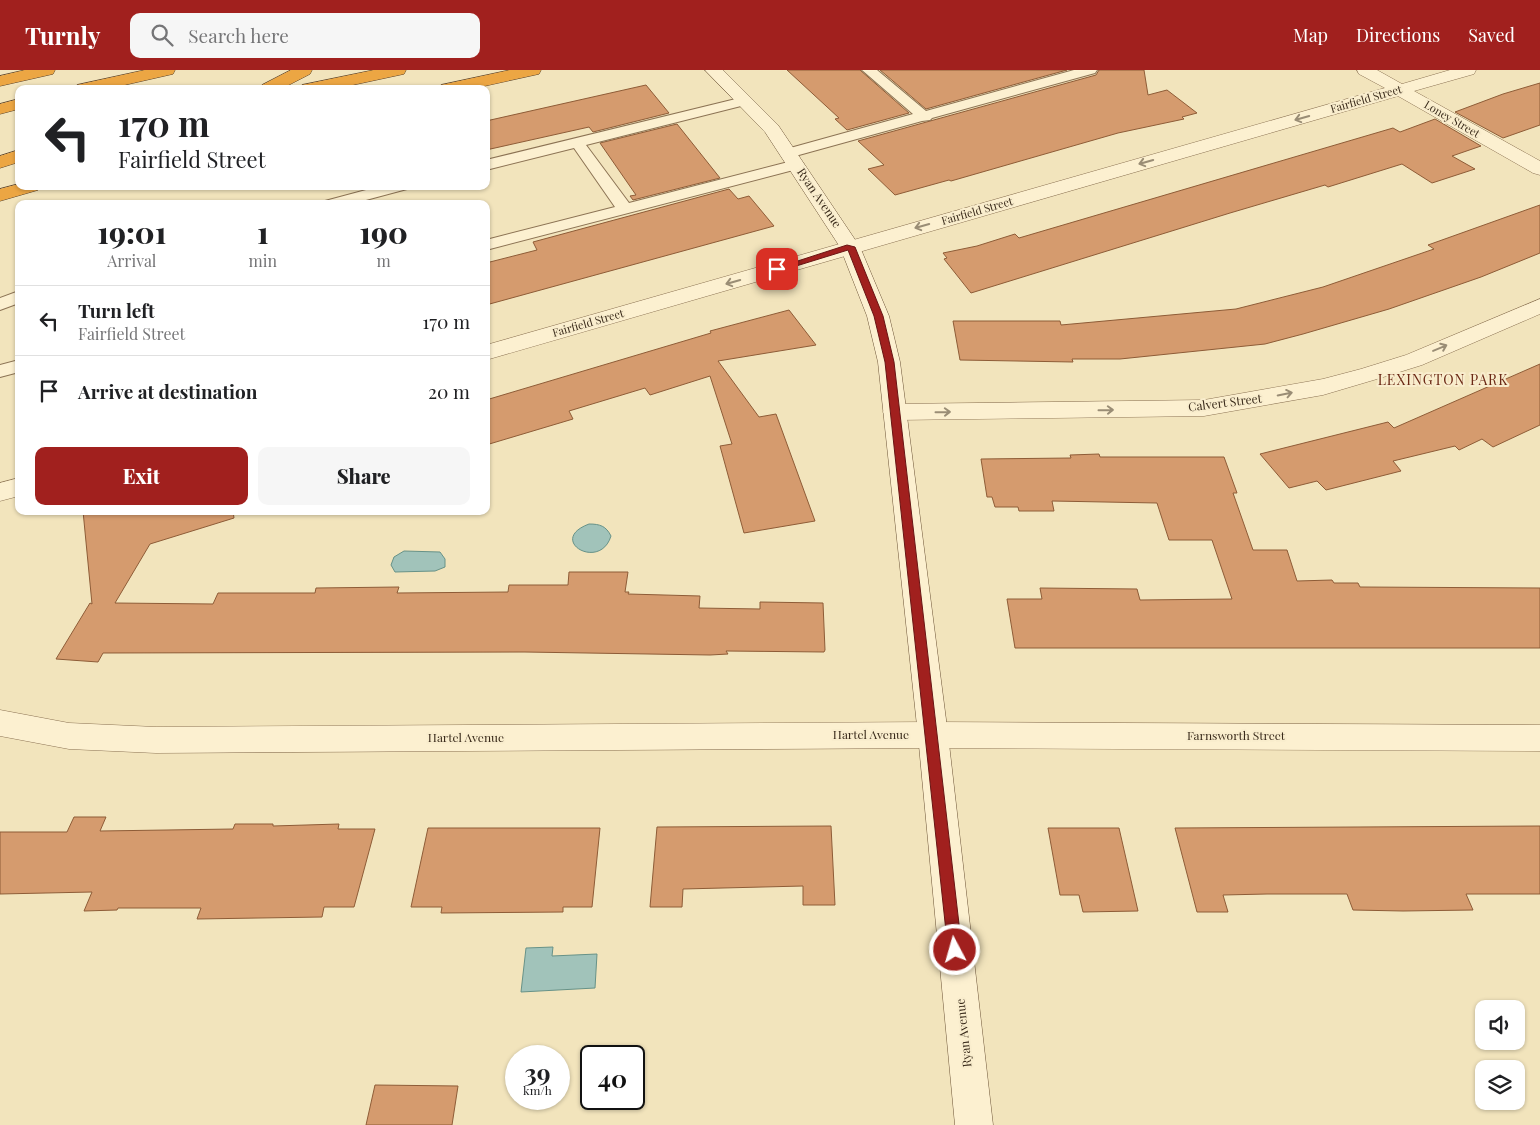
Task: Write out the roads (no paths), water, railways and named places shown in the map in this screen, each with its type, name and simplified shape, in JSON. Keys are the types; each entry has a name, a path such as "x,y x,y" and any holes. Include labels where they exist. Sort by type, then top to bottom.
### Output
{"highway":[{"path":"0,82 47,70"},
{"path":"101,85 167,70"},
{"path":"276,85 304,70"},
{"path":"327,85 398,70"},
{"path":"465,85 533,70"},
{"path":"0,109 15,105"},
{"path":"0,162 15,157"},
{"path":"0,195 17,190"}],"street":[{"name":"Ryan Avenue","path":"713,70 772,129 850,247 878,316 889,362 895,412 933,735 974,1125"},
{"name":"Loney Street","path":"1365,70 1540,169"},
{"name":"Fairfield Street","path":"490,351 1468,70"},
{"name":"Calvert Street","path":"895,412 1204,408 1323,387 1369,374 1414,360 1540,306"},
{"path":"0,492 15,488"},
{"name":"Hartel Avenue","path":"0,723 69,736 156,740 933,735"},
{"name":"Farnsworth Street","path":"933,735 1540,738"}],"lane":[{"path":"869,70 925,116"},
{"path":"490,244 625,209 792,159 925,116 1090,70"},
{"path":"490,164 744,101"},
{"path":"577,142 625,209"},
{"path":"347,200 385,190"},
{"path":"0,305 15,298"},
{"path":"0,371 15,367"}],"water":[{"path":"589,524 602,526 611,536 605,546 597,552 580,550 574,544 573,538 577,531"},
{"path":"404,551 440,552 445,559 445,567 435,571 395,572 391,565 394,557"},
{"path":"553,947 552,956 597,954 595,988 521,992 526,948"}],"district":[{"name":"LEXINGTON PARK","path":"1443,380"}]}
